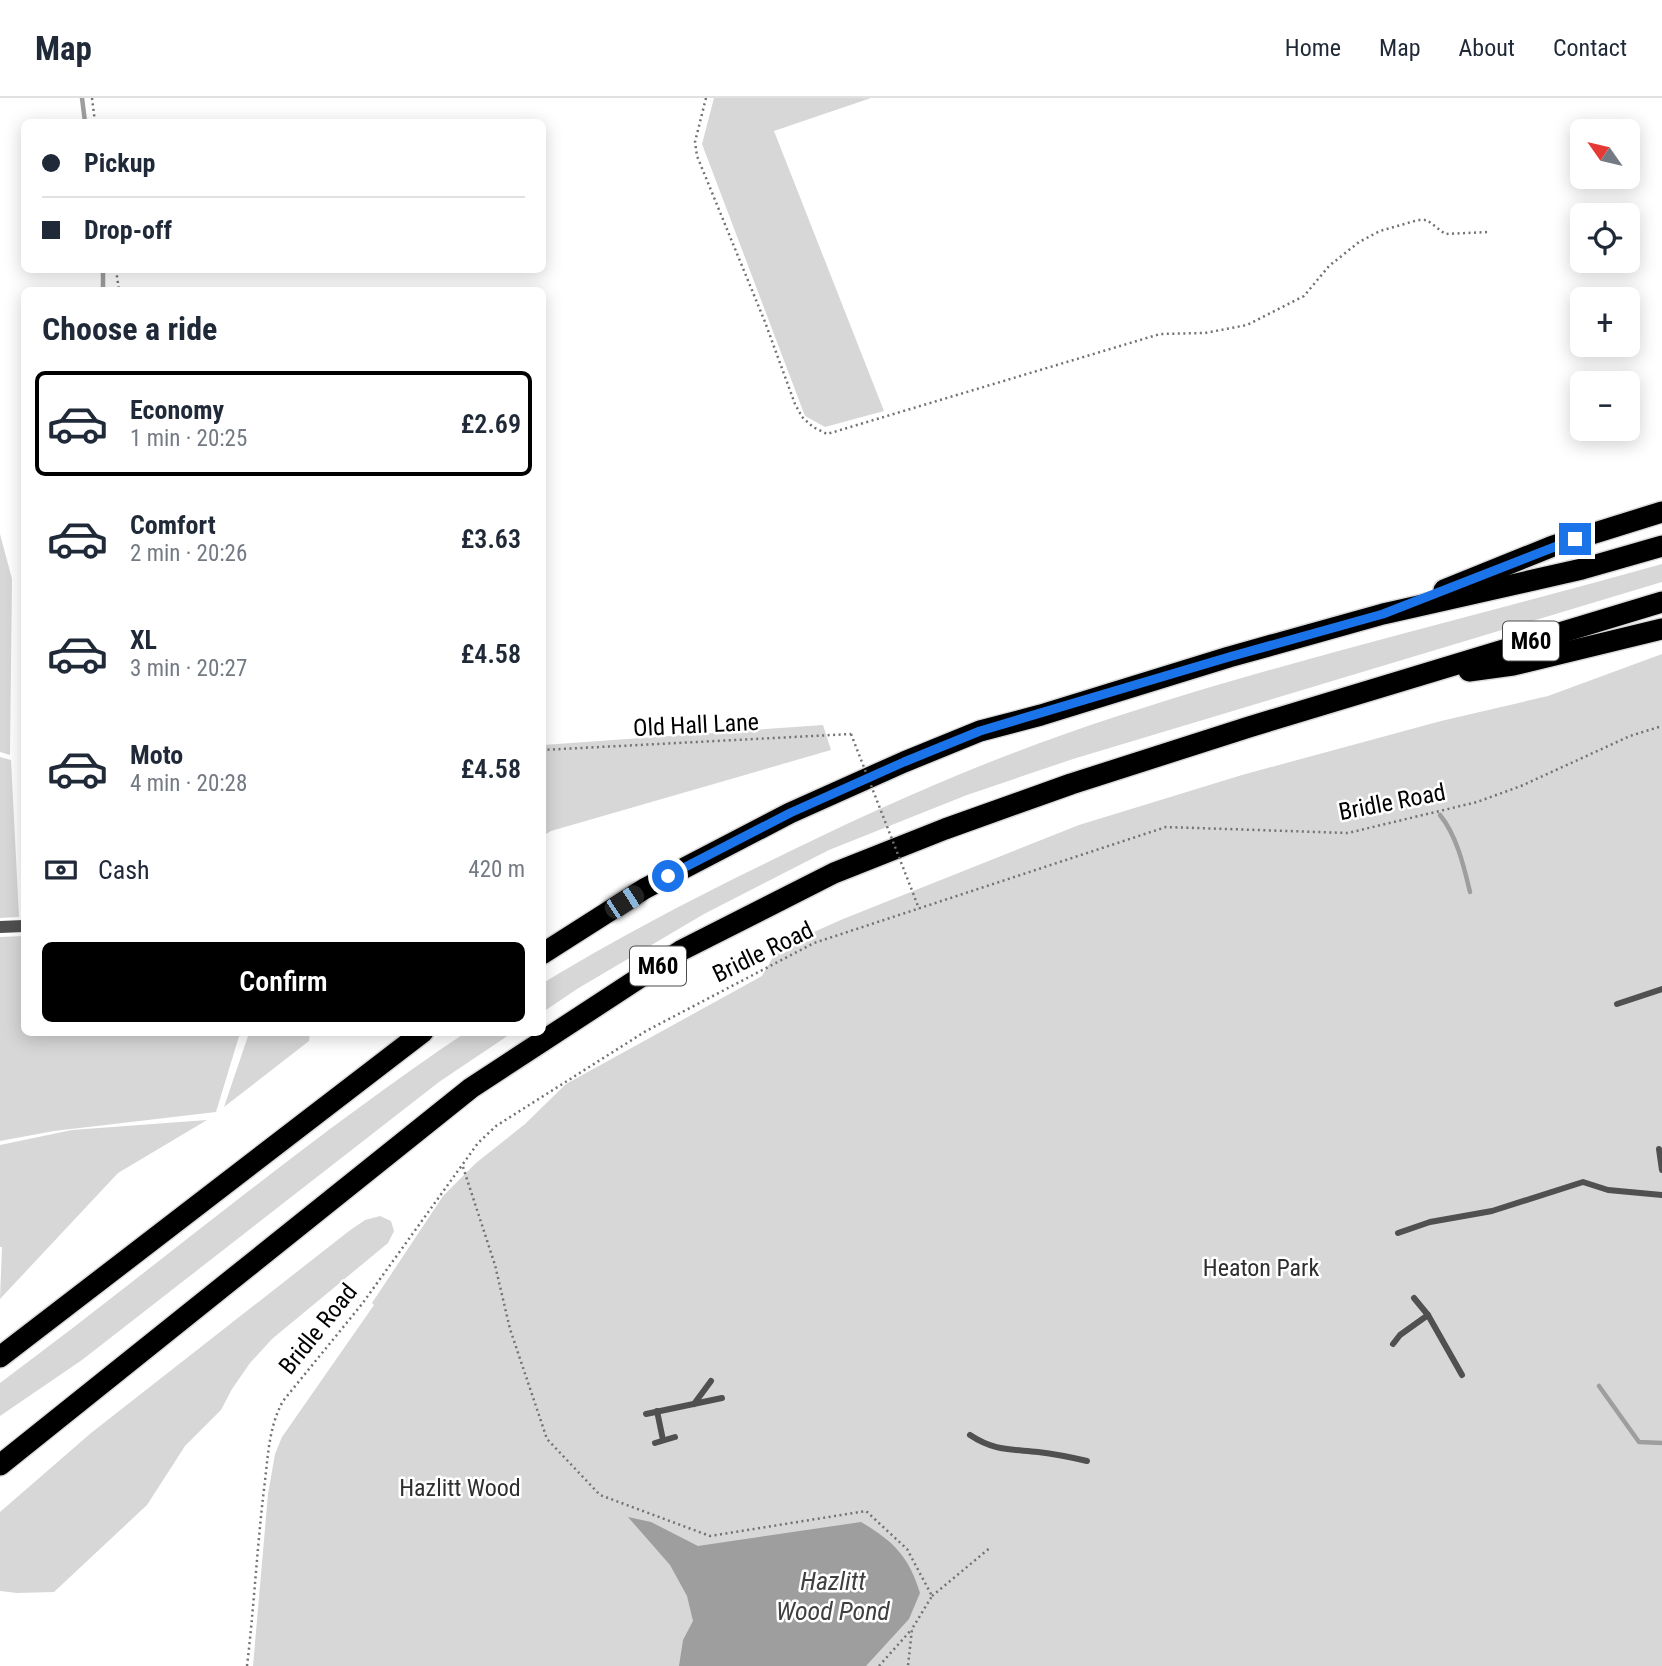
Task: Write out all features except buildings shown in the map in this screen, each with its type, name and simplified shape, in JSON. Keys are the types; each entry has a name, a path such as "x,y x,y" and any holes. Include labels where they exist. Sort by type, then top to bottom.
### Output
{"highway":[{"name":"M60","path":"1383,614 1553,546 1662,512"},
{"name":"M60","path":"546,951 644,888 790,813 980,731 1383,614 1582,569 1662,546"},
{"name":"M60","path":"0,1465 471,1088 682,950 834,873 945,829 1083,780 1662,602"},
{"name":"M60","path":"1401,681 1513,665 1662,629"},
{"path":"0,1357 418,1036"}],"street":[{"path":"0,927 21,926"}],"lane":[{"path":"1617,1004 1662,989"},
{"path":"1659,1149 1662,1170"},
{"path":"1398,1233 1430,1222 1492,1211 1583,1182 1608,1190 1662,1195"},
{"path":"1414,1298 1428,1315 1462,1375"},
{"path":"1393,1344 1400,1335 1428,1315"},
{"path":"694,1404 711,1381"},
{"path":"646,1414 722,1398"},
{"path":"657,1411 663,1440"},
{"path":"970,1435 984,1444 1006,1450 1060,1454 1087,1461"},
{"path":"655,1443 675,1437"}],"path":[{"path":"92,98 96,119"},
{"path":"706,98 695,142 697,156 765,322 795,404 802,417 827,434 1160,334 1205,333 1247,325 1304,296 1329,266 1359,242 1380,231 1427,220 1445,234 1488,232"},
{"name":"Bridle Road","path":"247,1666 270,1434 275,1415 283,1401 362,1304 478,1143 496,1126 646,1031 814,943 1166,827 1348,833 1477,802 1521,786 1630,736 1662,726"},
{"name":"Old Hall Lane","path":"546,750 851,734 919,909"},
{"path":"462,1165 495,1265 510,1328 547,1439 600,1495 710,1536 866,1511 907,1549 932,1596"},
{"path":"878,1666 912,1629 932,1596 991,1547"},
{"path":"908,1666 912,1629"}],"green space":[{"path":"714,98 871,98 774,131 884,411 825,427 805,416 702,144"},
{"path":"0,534 12,579 10,755 0,752"},
{"path":"1662,564 1662,582 1073,759 967,795 829,850 704,914 546,1010 546,981 681,906 802,845 913,794 988,763 1138,709 1362,644"},
{"name":"Heaton Park","path":"1662,654 1662,1666 253,1666 268,1494 275,1454 282,1437 374,1305 372,1303 443,1196 476,1163 525,1124 566,1084 762,976 778,948 843,919 1079,825 1242,775 1441,721 1548,696"},
{"path":"823,725 831,750 546,834 546,745"},
{"path":"0,757 11,760 19,917 0,918"},
{"path":"21,936 21,1036 239,1036 216,1112 54,1131 0,1141 0,937"},
{"path":"248,1036 310,1036 309,1041 224,1107"},
{"path":"461,1036 508,1036 439,1082 82,1360 0,1416 0,1383 405,1074"},
{"path":"207,1120 118,1173 0,1299 0,1145 72,1130"},
{"path":"380,1216 391,1221 394,1231 388,1243 272,1339 250,1363 221,1410 185,1446 147,1505 54,1592 0,1591 0,1512 91,1433 349,1231 365,1220"}],"water":[{"name":"Hazlitt Wood Pond","path":"628,1517 651,1522 698,1546 861,1522 891,1543 905,1559 920,1593 909,1619 866,1666 679,1666 683,1640 693,1621 687,1596 670,1565"}],"waterway":[{"path":"82,98 85,119"},
{"path":"103,273 103,287"},
{"path":"1440,815 1455,842 1470,892"},
{"path":"1599,1386 1639,1442 1662,1443"}],"route":[{"path":"668,876 790,813 980,731 1383,614 1575,539"}],"park label":[{"name":"Hazlitt Wood","path":"460,1488"}]}
